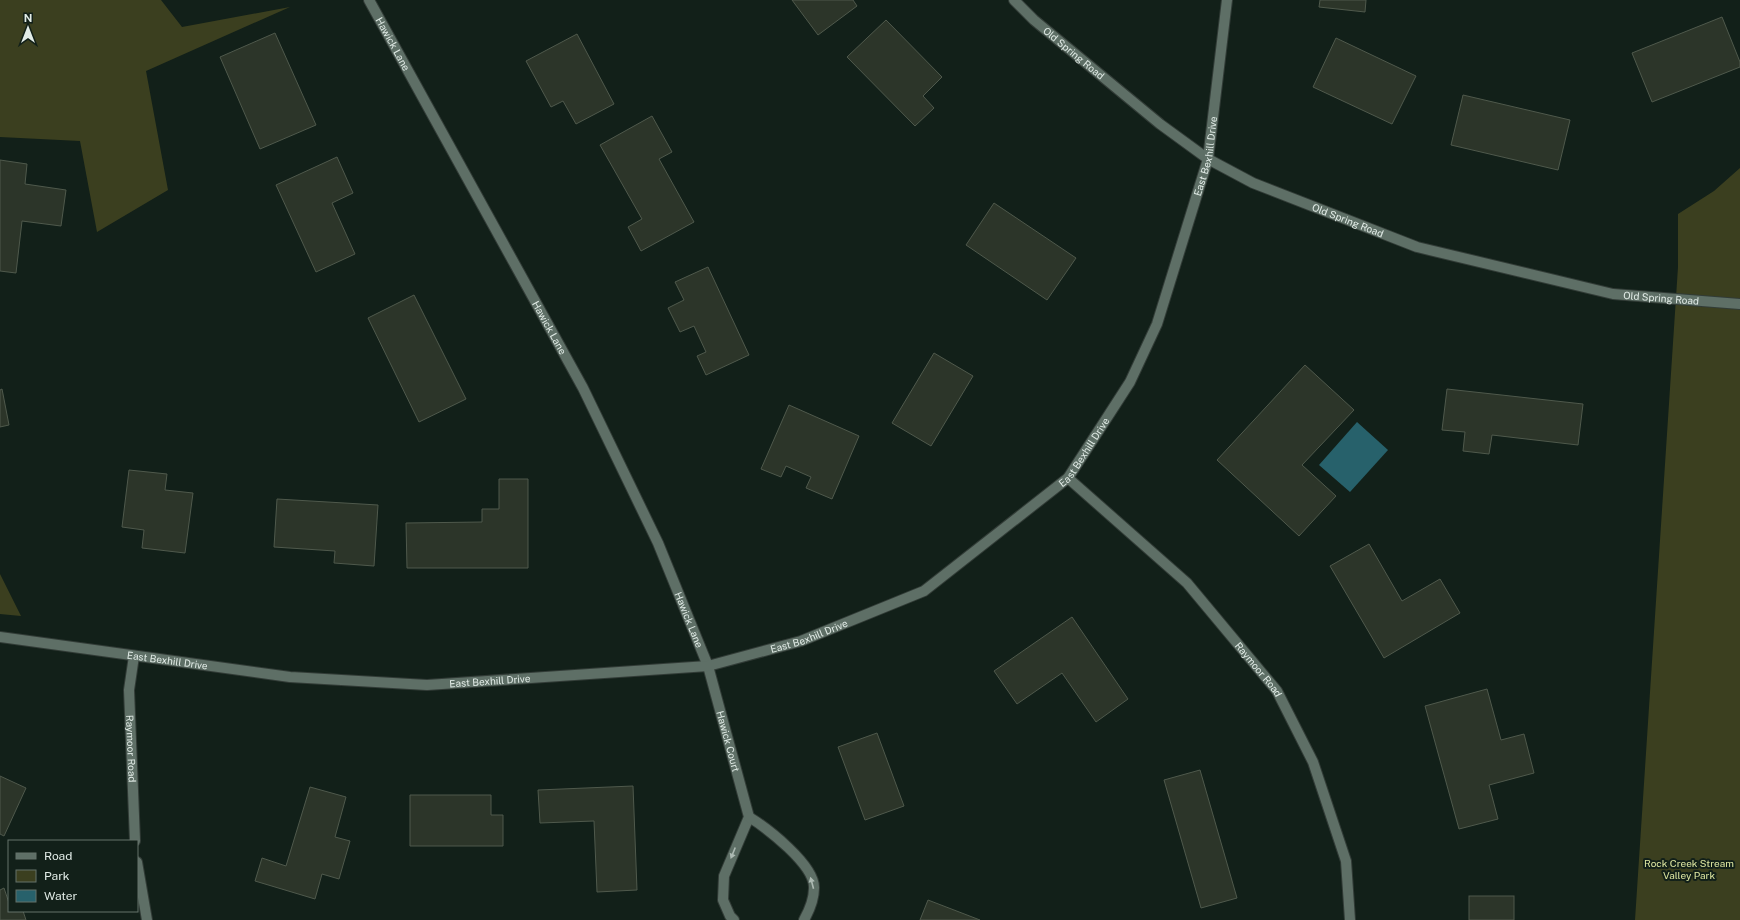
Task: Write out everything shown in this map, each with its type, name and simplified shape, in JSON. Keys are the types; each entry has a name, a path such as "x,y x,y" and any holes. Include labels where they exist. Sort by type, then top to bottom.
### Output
{"street":[{"name":"Hawick Lane","path":"370,0 583,388 658,543 708,666"},
{"name":"Old Spring Road","path":"1014,0 1034,20 1102,78 1208,159 1253,183 1417,247 1613,294 1740,304"},
{"name":"East Bexhill Drive","path":"0,637 290,677 427,685 708,666 801,641 924,591 1068,478 1130,382 1158,324 1208,159 1227,0"},
{"name":"Raymoor Road","path":"1068,478 1187,583 1277,691 1313,762 1346,861 1350,920"},
{"name":"Raymoor Road","path":"134,656 130,690 135,840"},
{"name":"Hawick Court","path":"708,666 749,817"},
{"path":"734,920 730,916 723,900 724,876 749,817 768,829 806,868 814,887 808,912 804,920"},
{"path":"138,868 147,920"}],"green space":[{"path":"0,0 161,0 182,27 290,7 146,71 168,190 97,232 80,141 0,137"},
{"name":"Rock Creek Stream Valley Park","path":"1740,168 1740,920 1635,920 1678,267 1678,214 1714,191"},
{"path":"0,574 21,616 0,614"}],"water":[{"path":"1357,422 1388,450 1350,492 1319,465"}],"building":[{"path":"792,0 853,0 857,6 818,35"},
{"path":"1320,0 1366,0 1365,12 1319,7"},
{"path":"1722,17 1740,62 1740,67 1652,102 1632,53"},
{"path":"886,20 942,77 923,96 934,108 915,126 847,57"},
{"path":"275,33 316,125 260,149 220,57"},
{"path":"577,34 614,104 576,124 563,101 551,107 526,61"},
{"path":"1336,38 1416,76 1392,124 1313,87"},
{"path":"1463,95 1570,120 1558,170 1451,145"},
{"path":"652,116 672,152 659,159 694,222 641,251 628,227 642,219 600,145"},
{"path":"337,157 353,193 332,203 355,254 316,272 276,185"},
{"path":"0,160 27,164 25,184 66,190 61,226 22,221 16,273 0,271"},
{"path":"994,203 1076,258 1047,300 966,245"},
{"path":"708,267 749,355 706,375 697,356 706,352 694,326 680,332 668,308 684,300 675,282"},
{"path":"414,295 466,399 419,422 368,318"},
{"path":"934,353 973,376 931,446 892,423"},
{"path":"1305,365 1354,410 1302,465 1336,496 1299,536 1217,460"},
{"path":"2,389 9,425 0,427 0,390"},
{"path":"1447,389 1583,404 1578,445 1492,435 1489,454 1463,451 1465,432 1442,430"},
{"path":"789,405 859,436 832,499 806,488 811,477 786,466 781,477 761,469"},
{"path":"129,470 167,474 165,490 193,493 185,553 142,548 144,530 122,527"},
{"path":"499,479 528,479 528,568 407,568 406,523 482,522 482,509 499,509"},
{"path":"277,499 378,505 374,566 334,563 335,551 274,547"},
{"path":"1369,544 1402,601 1440,579 1460,613 1384,658 1330,566"},
{"path":"1072,617 1128,699 1096,722 1062,673 1017,704 994,671"},
{"path":"1487,689 1501,740 1524,734 1534,773 1489,785 1498,819 1459,829 1425,706"},
{"path":"877,733 904,806 865,820 838,747"},
{"path":"1200,770 1237,898 1201,908 1164,780"},
{"path":"0,776 26,788 4,836 0,834"},
{"path":"633,786 637,890 597,892 594,821 540,823 538,790"},
{"path":"310,787 346,797 335,837 350,841 339,879 322,874 315,899 255,881 262,858 286,866"},
{"path":"410,795 491,795 491,815 503,815 503,846 410,846"},
{"path":"4,888 8,900 8,912 23,912 26,920 0,920 0,890"},
{"path":"1469,896 1514,896 1514,920 1469,920"},
{"path":"928,900 980,920 920,920"}]}
